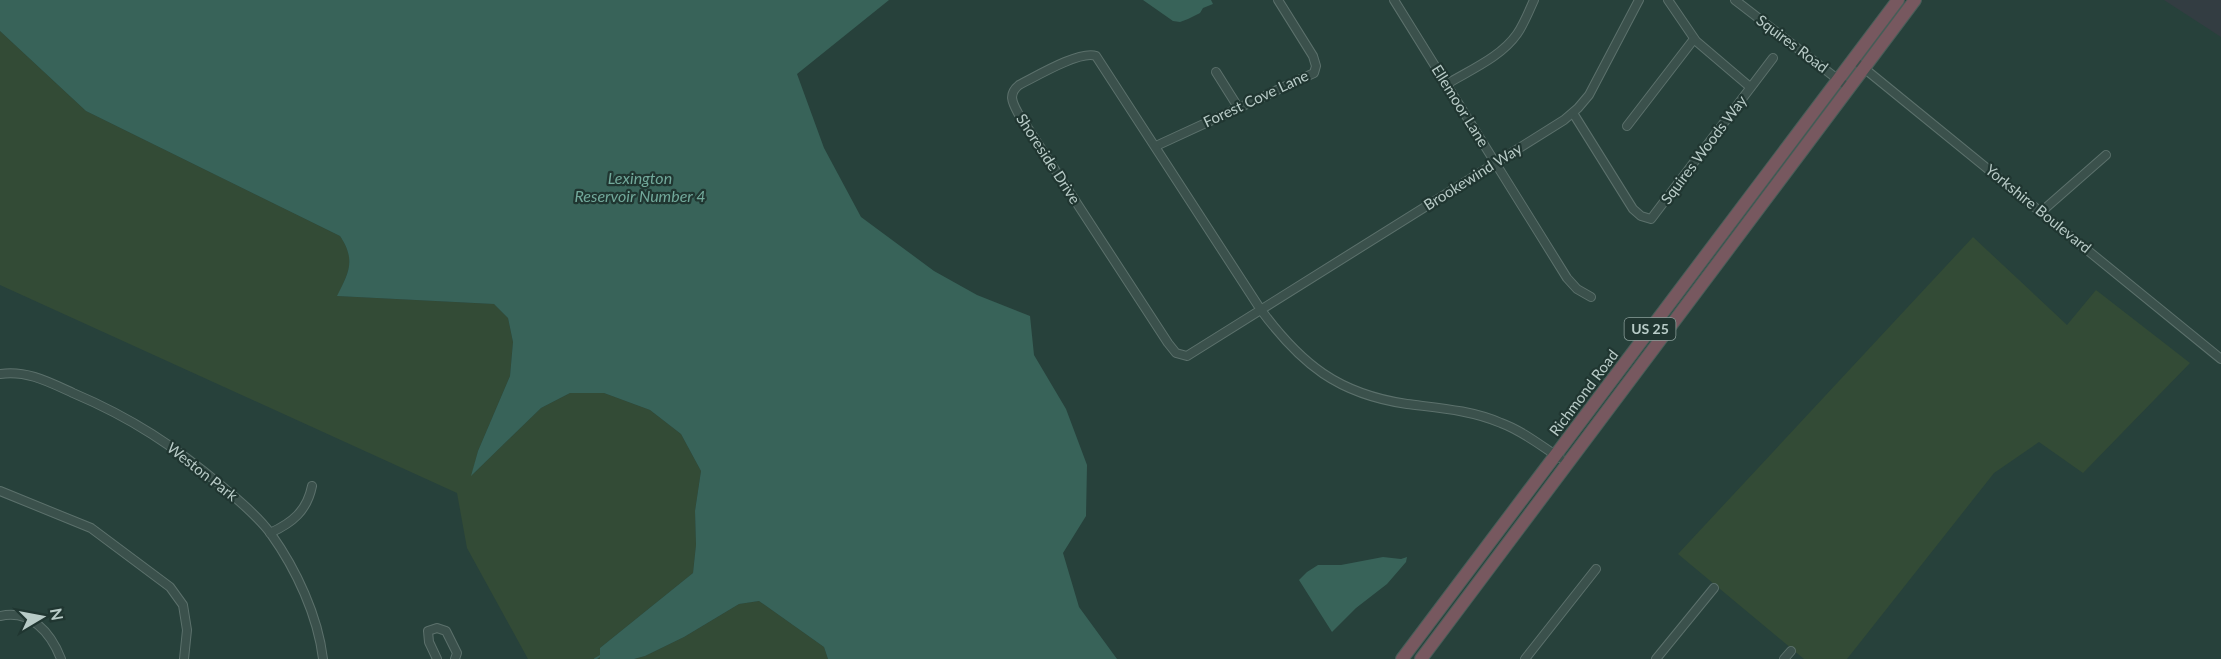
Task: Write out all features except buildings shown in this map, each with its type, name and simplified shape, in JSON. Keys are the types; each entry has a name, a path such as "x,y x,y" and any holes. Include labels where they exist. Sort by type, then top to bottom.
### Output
{"highway":[{"name":"Richmond Road","path":"1859,64 1898,0"},
{"name":"Richmond Road","path":"1402,659 1844,83 1915,0"},
{"name":"Richmond Road","path":"1421,659 1568,464 1844,83"}],"street":[{"name":"Forest Cove Lane","path":"1156,146 1314,73 1315,61 1309,46 1278,0"},
{"name":"Ellemoor Lane","path":"1394,0 1567,278 1577,289 1591,297"},
{"path":"1447,84 1490,58 1511,41 1521,28 1534,0"},
{"name":"Brookewind Way","path":"1261,310 1573,113 1584,102 1593,87 1639,0"},
{"name":"Squires Woods Way","path":"1668,0 1694,39 1750,87"},
{"name":"Squires Road","path":"1735,0 1844,83"},
{"path":"1627,126 1694,39"},
{"name":"Shoreside Drive","path":"1261,310 1187,356 1176,353 1167,343 1018,113 1012,102 1012,91 1019,85 1077,57 1094,55 1099,59 1156,146 1261,310 1283,339 1312,366 1339,383 1367,395 1388,401 1485,417 1514,429 1568,464"},
{"name":"Squires Woods Way","path":"1573,113 1629,203 1641,216 1648,219 1654,216 1773,58"},
{"name":"Yorkshire Boulevard","path":"1859,64 2221,359"},
{"path":"1216,72 1238,107"},
{"path":"2041,212 2106,155"},
{"name":"Weston Park","path":"0,374 11,372 29,374 104,406 146,428 242,503 270,533 300,585 314,620 323,659"},
{"path":"270,533 294,520 309,500 312,486"},
{"path":"0,491 91,528 170,587 183,605 187,630 184,659"},
{"path":"1526,659 1596,569"},
{"path":"1656,659 1714,588"},
{"path":"0,616 30,619 45,629 62,659"},
{"path":"437,659 429,642 429,631 437,628 446,632 457,653 455,659"},
{"path":"1784,659 1791,651"}],"shaded area":[{"path":"2164,0 2221,0 2221,37"},
{"path":"0,31 86,111 340,236 348,252 349,266 338,296 494,304 508,318 513,342 510,376 478,451 472,475 541,408 570,393 604,393 650,410 681,434 701,471 695,511 696,545 693,573 600,648 600,659 528,659 467,548 457,493 0,285"},
{"path":"1973,237 2067,325 2096,290 2190,363 2083,473 2039,442 1994,473 1847,659 1804,659 1678,554"},
{"path":"759,601 824,647 828,659 634,659 684,637 739,604"}],"water":[{"name":"Lexington Reservoir Number 4","path":"0,0 889,0 797,74 824,148 861,217 934,271 977,295 1030,316 1034,355 1066,409 1087,465 1086,516 1063,553 1079,607 1117,659 828,659 824,647 759,601 739,604 684,637 645,656 634,659 600,659 600,648 693,573 696,545 695,511 701,471 681,434 650,410 604,393 570,393 541,408 471,476 478,451 510,376 513,342 508,318 494,304 337,296 349,266 348,252 340,236 86,111 0,31"},
{"path":"1143,0 1211,0 1213,4 1180,22 1173,21"},
{"path":"1383,557 1401,559 1407,557 1406,562 1387,584 1356,608 1332,632 1299,580 1318,565 1341,565"}],"waterway":[{"path":"595,659 600,656"}]}
